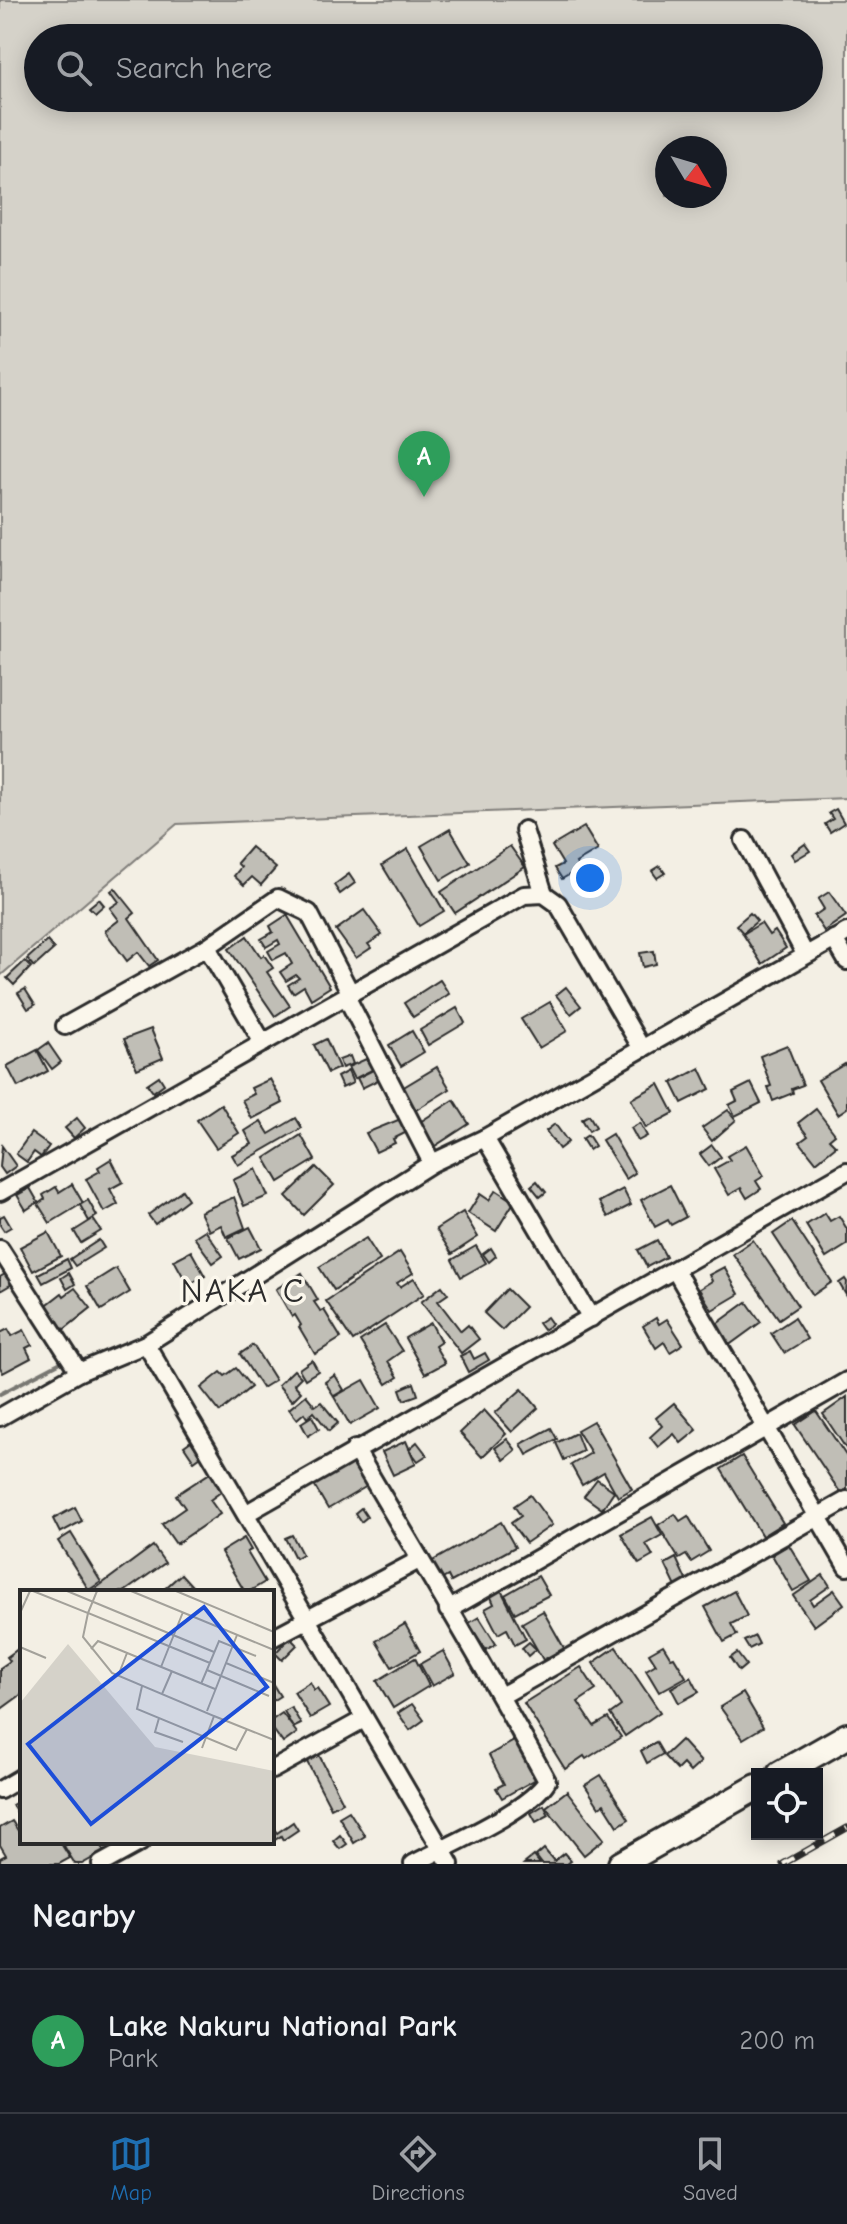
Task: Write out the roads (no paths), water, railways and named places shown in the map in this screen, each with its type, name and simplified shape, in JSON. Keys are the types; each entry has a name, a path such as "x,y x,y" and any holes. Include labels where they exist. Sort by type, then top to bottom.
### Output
{"street":[{"path":"524,830 544,894 558,904 642,1049"},
{"path":"744,840 805,954"},
{"path":"0,1192 524,895 544,894"},
{"path":"65,1026 207,947 278,898 309,913 432,1163"},
{"path":"0,1417 79,1372 146,1344 432,1163 485,1138 840,935 847,961"},
{"path":"207,947 263,1043"},
{"path":"485,1138 591,1318"},
{"path":"247,1513 847,1171"},
{"path":"0,1249 79,1372"},
{"path":"675,1270 847,1567"},
{"path":"146,1344 446,1856"},
{"path":"448,1610 847,1381"},
{"path":"355,1449 501,1696 547,1781 540,1794 446,1856 413,1864"},
{"path":"501,1696 847,1500"},
{"path":"274,1637 419,1560"},
{"path":"274,1769 364,1719"},
{"path":"791,1768 847,1736"},
{"path":"0,1790 20,1778"},
{"path":"621,1864 751,1790"},
{"path":"101,1864 137,1844"}],"waterway":[{"path":"0,1394 59,1363"}],"railway":[{"path":"783,1864 847,1828"}],"place":[{"name":"Lake Nakuru National Park","path":"424,497"}],"district":[{"name":"NAKA C","path":"243,1291"}]}
